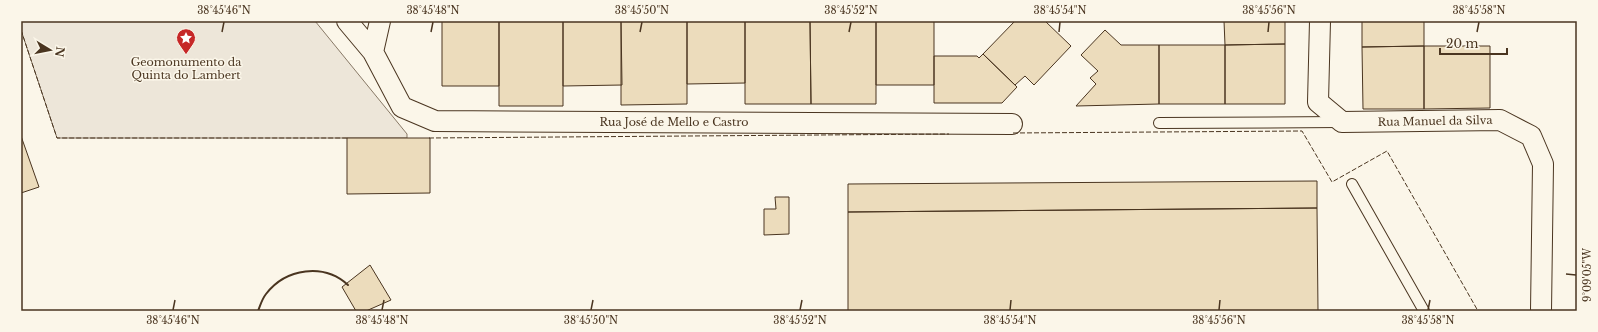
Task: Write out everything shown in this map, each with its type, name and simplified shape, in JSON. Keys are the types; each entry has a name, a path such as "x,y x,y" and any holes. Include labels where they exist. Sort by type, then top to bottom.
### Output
{"street":[{"name":"Rua José de Mello e Castro","path":"347,21 373,52 402,107 435,121 1012,124"},
{"path":"373,52 380,21"},
{"path":"1320,21 1318,102 1342,122"},
{"name":"Rua Manuel da Silva","path":"1342,122 1500,120 1531,136 1543,164 1541,311"}],"lane":[{"path":"1159,123 1342,122"},
{"path":"1352,184 1424,311"}],"shaded area":[{"name":"Geomonumento da Quinta do Lambert","path":"21,21 315,21 407,134 407,138 57,138 21,30"}],"building":[{"path":"442,21 499,21 499,86 442,86"},
{"path":"499,21 563,21 563,106 499,106"},
{"path":"563,21 621,21 622,85 563,86"},
{"path":"621,21 687,21 687,104 621,105"},
{"path":"687,21 745,21 745,83 687,84"},
{"path":"745,21 810,21 811,104 745,104"},
{"path":"810,21 876,21 876,104 811,104"},
{"path":"876,21 934,21 934,85 876,85"},
{"path":"1015,21 1045,21 1071,46 1034,85 1025,76 1015,85 983,54"},
{"path":"1224,21 1285,21 1285,44 1225,45"},
{"path":"1362,21 1424,21 1424,46 1362,47"},
{"path":"1105,30 1121,45 1159,45 1159,104 1076,106 1096,84 1090,78 1098,71 1081,55"},
{"path":"1285,44 1285,104 1225,104 1225,45"},
{"path":"1159,45 1225,45 1225,104 1159,104"},
{"path":"1424,46 1490,46 1490,108 1424,109"},
{"path":"1424,46 1424,109 1363,109 1362,47"},
{"path":"983,54 1017,87 1002,103 934,103 934,56 977,56 979,58"},
{"path":"21,136 39,187 21,193"},
{"path":"347,138 430,138 430,193 347,194"},
{"path":"1317,181 1317,208 848,212 848,184"},
{"path":"775,197 789,197 789,234 764,235 764,209 776,209"},
{"path":"1317,208 1318,311 848,311 848,212"},
{"path":"370,265 391,300 366,311 356,311 342,287"}],"fence":[{"path":"21,30 57,138 349,138"},
{"path":"1013,133 1302,131 1332,182 1387,151 1478,311"},
{"path":"429,138 949,134"}],"wall":[{"path":"258,311 261,302 274,285 294,274 317,271 328,273 348,285"}],"place":[{"name":"Geomonumento da Quinta do Lambert","path":"186,55"}]}
